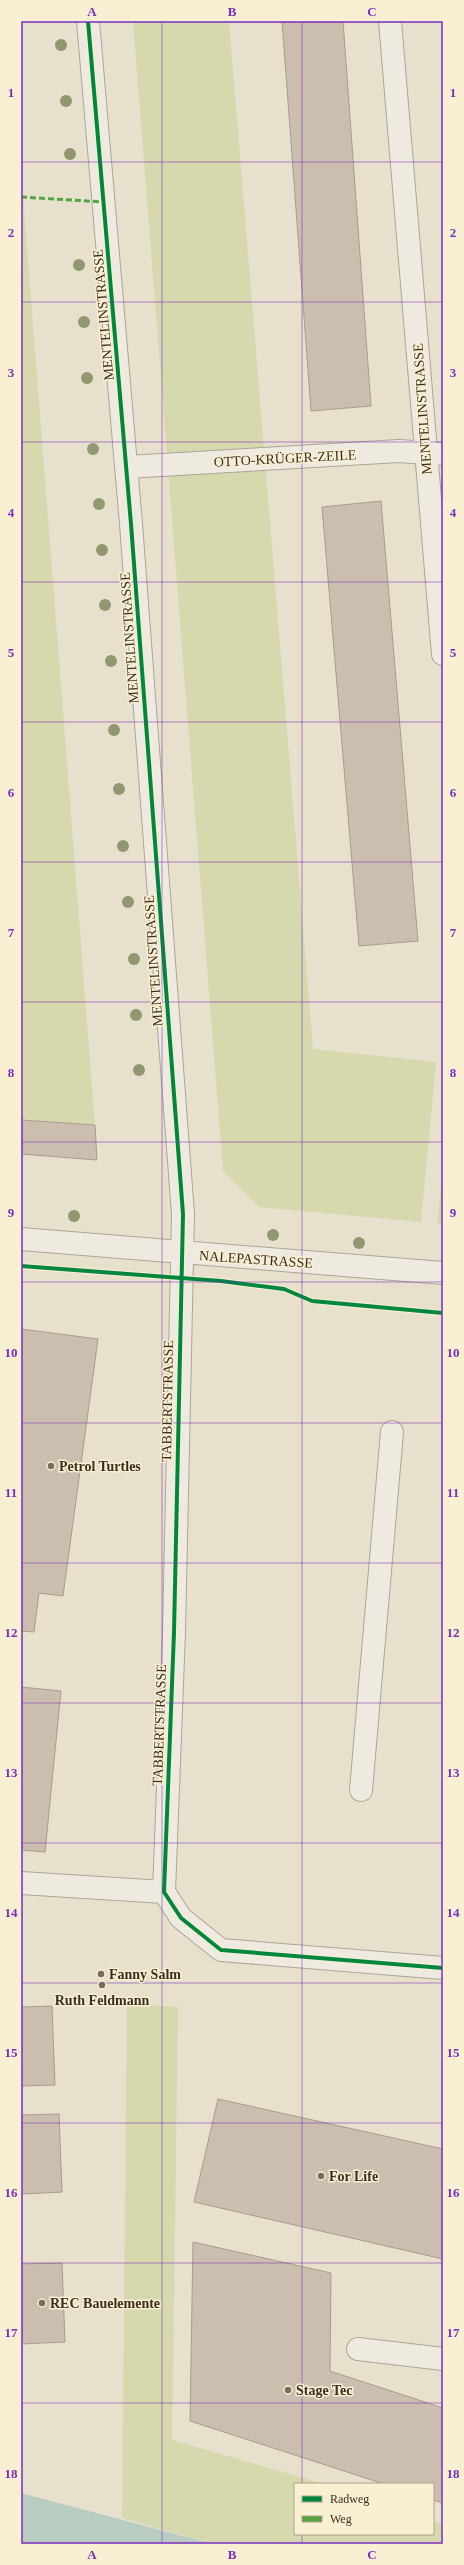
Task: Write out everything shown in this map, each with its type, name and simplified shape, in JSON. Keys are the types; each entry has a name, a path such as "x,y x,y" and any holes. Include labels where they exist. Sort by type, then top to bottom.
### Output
{"street":[{"name":"MENTELINSTRASSE","path":"88,21 127,467 183,1206 182,1254"},
{"name":"MENTELINSTRASSE","path":"390,21 434,453 443,654"},
{"name":"OTTO-KRÜGER-ZEILE","path":"127,467 399,451 434,453"},
{"name":"NALEPASTRASSE","path":"21,1239 182,1254 443,1273"},
{"name":"TABBERTSTRASSE","path":"164,1892 174,1632 182,1254"},
{"path":"361,1790 392,1432"},
{"path":"21,1883 164,1892 181,1918 221,1950 443,1968"},
{"path":"358,2349 443,2360"}],"green space":[{"path":"133,21 229,21 313,1049 436,1062 421,1222 259,1207 223,1171"},
{"path":"21,170 95,1125 21,1120"},
{"path":"443,1167 443,1225 437,1224"},
{"path":"127,2003 178,2007 172,2440 321,2483 294,2483 294,2535 434,2535 434,2521 443,2524 443,2544 213,2544 122,2518"}],"shaded area":[{"path":"21,2493 213,2544 21,2544"}],"building":[{"path":"282,21 343,21 371,406 311,411"},
{"path":"381,501 418,941 359,946 322,507"},
{"path":"21,1120 95,1125 97,1160 21,1154"},
{"name":"Petrol Turtles","path":"21,1329 98,1339 63,1596 39,1593 34,1632 21,1631"},
{"path":"21,1687 61,1691 45,1852 21,1850"},
{"path":"52,2006 55,2085 21,2086 21,2007"},
{"name":"For Life","path":"218,2099 443,2149 443,2259 194,2202"},
{"path":"59,2114 62,2192 21,2194 21,2115"},
{"name":"Stage Tec","path":"193,2242 331,2273 330,2371 443,2408 443,2503 434,2500 434,2483 381,2483 190,2421"},
{"name":"REC Bauelemente","path":"62,2263 65,2342 21,2344 21,2264"}],"marked path":[{"path":"21,197 104,202"}],"cycle path":[{"path":"88,21 131,524 183,1214 174,1632 164,1892 181,1918 221,1950 443,1968"},
{"path":"21,1266 221,1281 284,1289 312,1301 443,1313"}],"place":[{"name":"Petrol Turtles","path":"51,1466"},
{"name":"Fanny Salm","path":"101,1974"},
{"name":"Ruth Feldmann","path":"102,1985"},
{"name":"For Life","path":"321,2176"},
{"name":"REC Bauelemente","path":"42,2303"},
{"name":"Stage Tec","path":"288,2390"}]}
